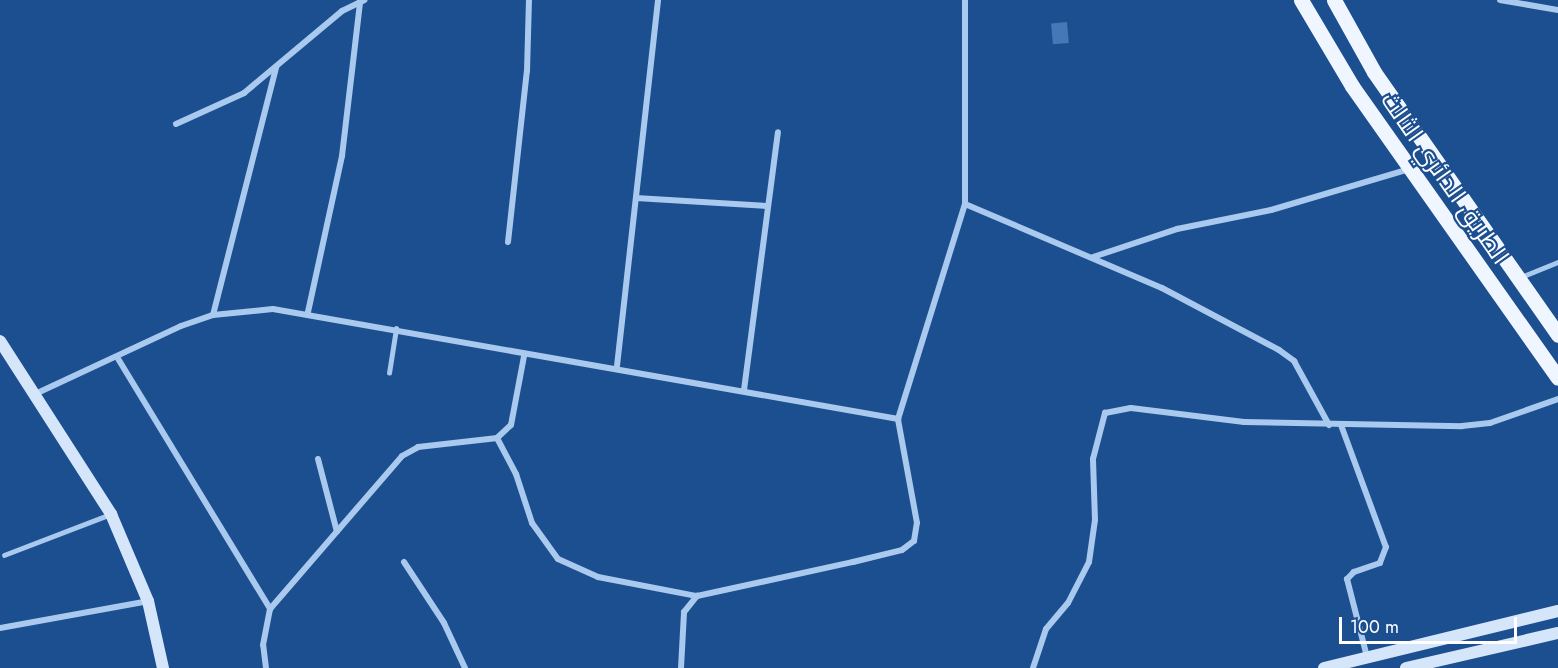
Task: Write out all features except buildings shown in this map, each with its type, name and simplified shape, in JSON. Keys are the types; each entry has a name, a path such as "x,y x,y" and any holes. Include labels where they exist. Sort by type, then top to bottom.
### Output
{"main road":[{"name":"الطريق الدائري الثالث","path":"1301,0 1352,86 1558,378"},
{"name":"الطريق الدائري الثالث","path":"1334,0 1374,72 1558,334"},
{"path":"0,340 111,514 148,601 163,668"},
{"path":"1324,668 1558,611"},
{"path":"1406,668 1558,633"}],"street":[{"path":"508,242 527,71 529,0"},
{"path":"617,366 658,0"},
{"path":"497,438 516,474 532,523 558,559 598,577 697,596 902,550 914,541 917,523 898,420 965,204 965,0"},
{"path":"1500,0 1558,10"},
{"path":"176,124 235,98 276,67 334,17 362,1"},
{"path":"308,312 342,156 362,1"},
{"path":"213,315 276,67"},
{"path":"744,390 778,132"},
{"path":"1092,257 1177,229 1271,210 1410,169"},
{"path":"636,198 768,206"},
{"path":"965,204 1092,257 1279,350 1294,361 1329,425"},
{"path":"33,395 213,315 249,309 308,312 524,356 617,366 898,420"},
{"path":"266,668 263,645 270,609 402,456 418,447 497,438 511,425 524,356"},
{"path":"117,357 270,609"},
{"path":"1033,668 1046,629 1068,603 1089,562 1095,520 1093,459 1105,413 1131,408 1244,422 1462,426 1490,423 1558,399"},
{"path":"1341,425 1386,547 1380,563 1354,572 1347,579 1368,657"},
{"path":"318,459 337,532"},
{"path":"404,562 448,630 465,668"},
{"path":"681,668 684,612 697,596"},
{"path":"0,628 148,601"}],"lane":[{"path":"1518,278 1558,261"},
{"path":"389,374 396,329"},
{"path":"4,555 111,514"}]}
